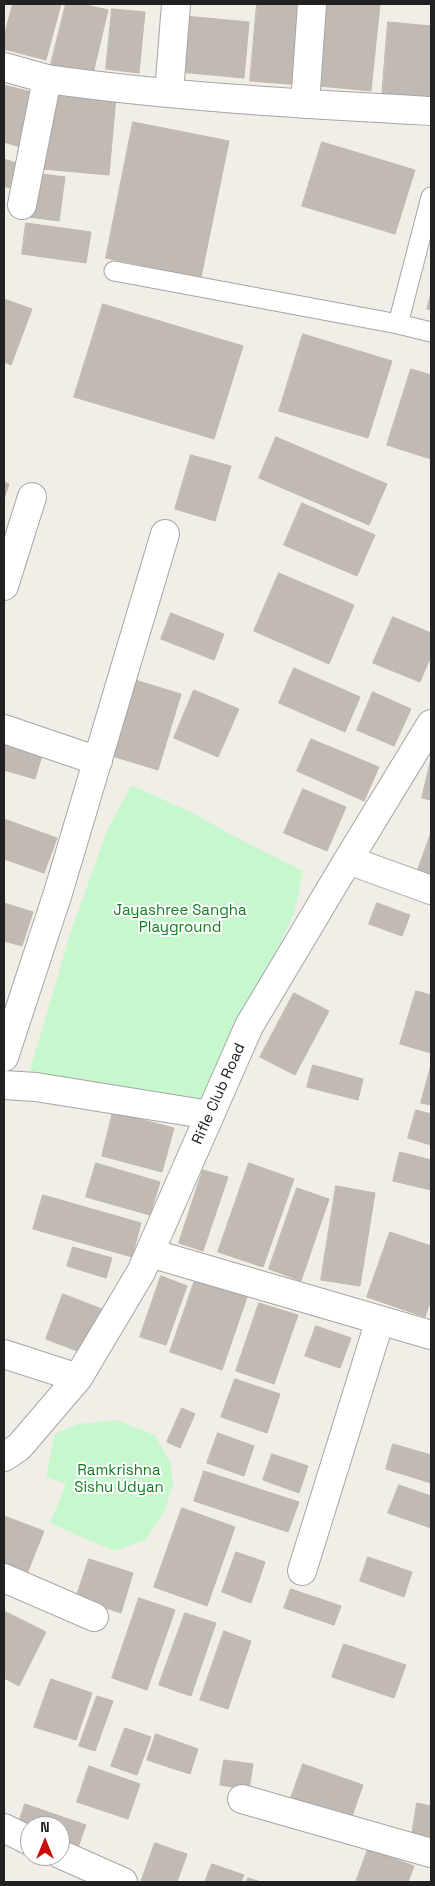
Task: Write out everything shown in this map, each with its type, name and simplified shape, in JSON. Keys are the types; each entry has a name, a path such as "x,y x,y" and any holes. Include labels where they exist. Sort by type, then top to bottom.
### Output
{"street":[{"path":"169,93 176,4"},
{"path":"306,104 312,4"},
{"path":"4,67 47,80 125,90 306,104 431,111"},
{"path":"22,205 47,80"},
{"path":"4,586 32,496"},
{"path":"4,1057 42,945 165,534"},
{"name":"Rifle Club Road","path":"4,1457 18,1446 78,1378 141,1272 250,1026 431,724"},
{"path":"4,729 98,761"},
{"path":"348,860 431,890"},
{"path":"4,1085 36,1086 210,1115"},
{"path":"150,1252 431,1335"},
{"path":"302,1571 380,1320"},
{"path":"4,1354 78,1378"},
{"path":"4,1578 94,1617"},
{"path":"242,1799 431,1853"},
{"path":"4,1828 20,1835"},
{"path":"70,1859 111,1880"}],"lane":[{"path":"398,324 431,197"},
{"path":"114,271 398,324 431,332"}],"green space":[{"name":"Jayashree Sangha Playground","path":"131,785 195,814 303,871 295,911 278,948 245,1005 203,1100 29,1074 70,934 106,833"},
{"name":"Ramkrishna Sishu Udyan","path":"116,1420 155,1435 171,1463 173,1485 164,1512 145,1540 114,1551 50,1523 66,1484 46,1477 55,1434 78,1424"}],"building":[{"path":"13,4 61,4 46,60 4,49 4,37"},
{"path":"66,4 82,4 108,10 92,78 50,68"},
{"path":"257,4 308,4 301,85 250,81"},
{"path":"317,4 380,4 371,91 309,85"},
{"path":"112,9 145,12 139,73 106,69"},
{"path":"184,16 249,22 244,78 179,72"},
{"path":"388,22 431,26 431,101 382,96"},
{"path":"4,85 35,93 20,147 4,142"},
{"path":"49,92 116,97 109,175 43,169"},
{"path":"133,122 229,141 201,277 106,258"},
{"path":"322,142 415,170 395,234 302,206"},
{"path":"4,159 16,163 9,188 4,186"},
{"path":"35,173 65,177 59,221 29,217"},
{"path":"26,223 91,232 86,263 22,254"},
{"path":"431,294 431,310 427,309"},
{"path":"4,299 32,309 11,365 4,362"},
{"path":"103,304 243,346 214,439 74,397"},
{"path":"303,334 392,361 368,438 279,411"},
{"path":"411,369 431,375 431,459 387,445"},
{"path":"276,437 387,484 369,525 259,478"},
{"path":"191,455 231,466 215,521 175,509"},
{"path":"4,482 9,484 4,499"},
{"path":"302,503 375,535 357,576 284,545"},
{"path":"279,573 354,605 329,664 254,631"},
{"path":"171,613 224,634 214,660 161,639"},
{"path":"393,617 431,633 431,656 420,682 373,663"},
{"path":"294,668 360,697 345,732 279,703"},
{"path":"135,680 181,694 158,770 112,756"},
{"path":"194,690 239,709 218,757 174,738"},
{"path":"373,692 411,709 394,746 357,730"},
{"path":"311,739 379,767 364,801 297,771"},
{"path":"4,740 43,752 35,779 4,770"},
{"path":"431,759 431,800 422,798"},
{"path":"303,789 346,807 327,851 284,833"},
{"path":"4,819 57,838 44,873 4,859"},
{"path":"431,833 431,879 416,875"},
{"path":"4,903 33,912 22,946 4,941"},
{"path":"377,903 410,915 402,936 369,924"},
{"path":"416,991 431,995 431,1053 400,1044"},
{"path":"294,993 329,1011 295,1075 260,1057"},
{"path":"313,1065 363,1079 358,1100 307,1087"},
{"path":"431,1065 431,1105 421,1103"},
{"path":"416,1110 431,1114 431,1145 408,1138"},
{"path":"113,1112 174,1128 162,1172 102,1156"},
{"path":"400,1152 431,1160 431,1190 393,1181"},
{"path":"96,1163 160,1182 150,1215 86,1197"},
{"path":"249,1163 294,1179 263,1267 218,1252"},
{"path":"203,1170 228,1177 203,1251 179,1243"},
{"path":"336,1186 375,1193 360,1286 321,1280"},
{"path":"297,1188 329,1199 301,1281 269,1269"},
{"path":"43,1195 141,1223 132,1257 33,1229"},
{"path":"390,1232 431,1246 431,1300 425,1317 367,1297"},
{"path":"73,1247 112,1258 106,1278 67,1266"},
{"path":"161,1276 187,1286 166,1345 140,1337"},
{"path":"195,1280 247,1297 222,1370 170,1352"},
{"path":"63,1294 107,1311 90,1356 46,1339"},
{"path":"259,1303 298,1315 274,1384 236,1371"},
{"path":"316,1326 351,1338 340,1368 305,1356"},
{"path":"235,1379 280,1394 267,1433 221,1417"},
{"path":"182,1408 195,1414 180,1448 167,1442"},
{"path":"218,1433 254,1446 244,1476 207,1463"},
{"path":"393,1444 431,1455 431,1483 386,1469"},
{"path":"272,1454 308,1466 299,1493 263,1480"},
{"path":"204,1471 299,1502 288,1532 194,1501"},
{"path":"399,1485 431,1496 431,1528 388,1513"},
{"path":"182,1508 235,1527 207,1606 154,1587"},
{"path":"4,1516 44,1531 26,1576 4,1567"},
{"path":"236,1552 265,1562 251,1603 222,1592"},
{"path":"368,1557 412,1572 404,1597 360,1581"},
{"path":"89,1559 133,1573 121,1613 76,1598"},
{"path":"291,1589 341,1606 334,1625 284,1608"},
{"path":"139,1598 175,1610 147,1690 112,1678"},
{"path":"4,1611 46,1632 19,1686 4,1678"},
{"path":"185,1613 216,1623 191,1696 159,1685"},
{"path":"224,1631 251,1641 228,1709 200,1700"},
{"path":"344,1644 406,1665 394,1698 332,1677"},
{"path":"51,1679 92,1693 76,1740 34,1727"},
{"path":"97,1696 113,1701 95,1751 79,1746"},
{"path":"125,1728 151,1737 137,1775 111,1766"},
{"path":"156,1734 198,1749 190,1774 147,1760"},
{"path":"224,1760 253,1764 249,1790 220,1785"},
{"path":"303,1764 363,1785 350,1822 290,1801"},
{"path":"89,1766 140,1784 128,1819 77,1802"},
{"path":"417,1803 431,1806 431,1838 412,1835"},
{"path":"25,1804 60,1816 21,1816"},
{"path":"20,1819 20,1830 16,1831"},
{"path":"70,1819 86,1825 76,1853 70,1851"},
{"path":"155,1843 187,1854 177,1882 141,1882"},
{"path":"368,1849 414,1866 408,1882 356,1882"},
{"path":"212,1864 244,1875 241,1882 205,1882"},
{"path":"248,1878 261,1882 247,1882"}]}
